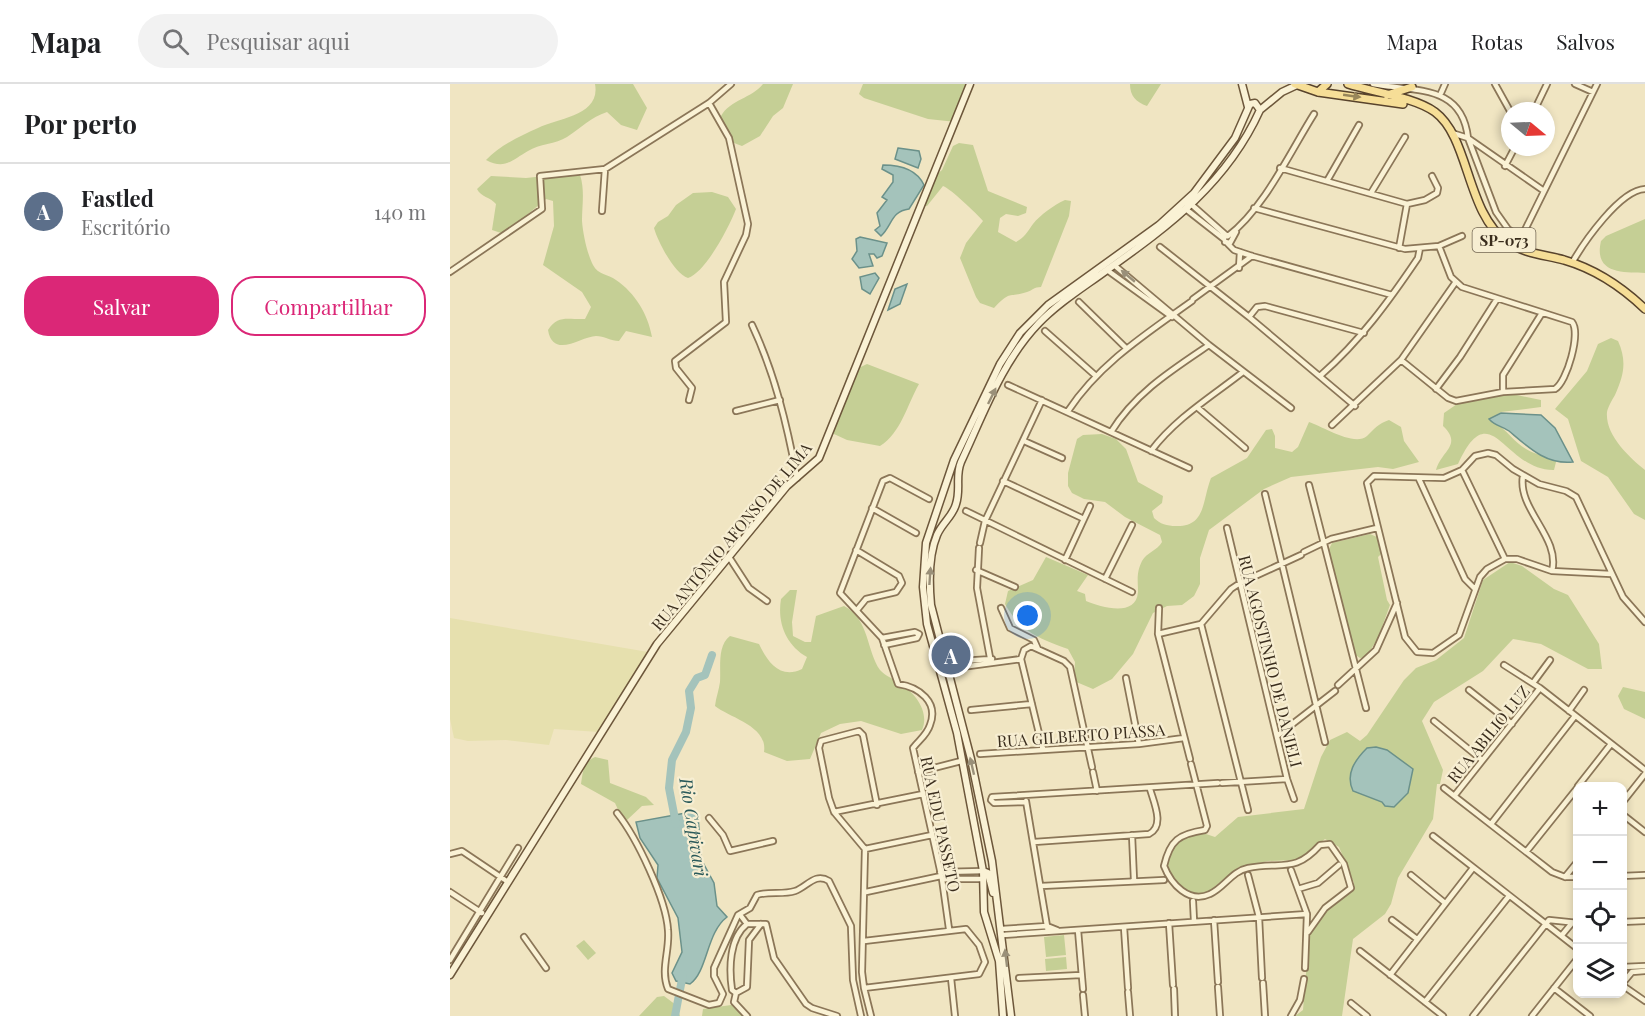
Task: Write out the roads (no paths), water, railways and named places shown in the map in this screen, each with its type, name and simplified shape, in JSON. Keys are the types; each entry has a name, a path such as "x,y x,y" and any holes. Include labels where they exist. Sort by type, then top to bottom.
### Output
{"main road":[{"name":"RUA ANTÔNIO AFONSO DE LIMA","path":"450,975 657,644 787,486 819,458 970,84"},
{"path":"1004,1016 997,947 981,897 982,875 957,733 924,605 923,564 936,510 944,485 1000,364 1020,333 1055,298 1159,225 1194,193 1235,138 1248,107 1242,84"},
{"path":"995,895 971,759 934,623 929,588 937,534 957,502 957,473 961,461 1004,372 1026,337 1049,313 1190,208 1231,158 1260,110 1282,92 1296,84 1318,92 1424,107"},
{"path":"1318,92 1327,84"},
{"name":"SP-073","path":"1348,84 1435,112 1451,133 1485,214 1497,234 1521,249 1572,263 1603,276 1645,309"},
{"path":"1387,96 1412,87"},
{"path":"1248,107 1255,103 1260,110"},
{"path":"944,485 951,485 958,490"},
{"path":"936,510 942,518 949,518"},
{"path":"982,875 988,873 999,911 1011,1016"},
{"path":"981,897 985,893 995,895"},
{"path":"984,912 990,915 999,911"}],"street":[{"path":"450,272 542,209 540,176 605,169 708,103 731,84"},
{"path":"1373,84 1412,87 1442,93 1462,113 1468,138 1496,212 1508,229 1521,238 1597,84"},
{"path":"1442,93 1445,84"},
{"path":"1495,84 1505,102"},
{"path":"1538,102 1547,84"},
{"path":"1575,84 1593,92"},
{"path":"689,400 692,388 676,368 675,361 726,322 724,282 747,229 729,138 708,103"},
{"path":"1228,239 1254,208 1314,114"},
{"path":"1327,181 1359,125"},
{"path":"1451,133 1468,138 1505,166 1544,191"},
{"path":"1371,193 1405,137"},
{"path":"1505,166 1510,156"},
{"path":"1280,168 1407,204 1425,200 1437,193 1438,188 1432,176"},
{"path":"602,211 605,169"},
{"path":"1572,263 1619,202 1637,189 1645,189"},
{"path":"1399,248 1407,204"},
{"path":"1190,208 1228,239 1238,251 1392,295"},
{"path":"1254,208 1399,248 1438,246 1462,236"},
{"path":"1401,360 1436,389 1456,401 1503,392 1548,391 1560,386 1564,380 1576,328 1572,322 1497,299 1455,283 1438,246"},
{"path":"1160,248 1249,316 1355,406"},
{"path":"1321,375 1364,333 1414,264 1420,248"},
{"path":"1412,249 1414,264"},
{"path":"1238,251 1239,268"},
{"path":"1068,411 1096,376 1126,348 1174,316 1252,256"},
{"path":"1114,265 1209,345 1291,408"},
{"path":"1107,270 1174,316"},
{"path":"1332,425 1355,406 1401,360 1455,283"},
{"path":"1436,389 1497,299"},
{"path":"1079,302 1126,348"},
{"path":"1249,316 1257,307 1265,306 1364,333"},
{"path":"1503,392 1503,375 1542,313"},
{"path":"752,325 768,360 780,400 797,478"},
{"path":"1350,328 1358,339"},
{"path":"1045,331 1096,376"},
{"path":"1111,432 1121,415 1138,397 1209,345"},
{"path":"1151,451 1165,432 1243,372"},
{"path":"1008,385 1190,468"},
{"path":"736,411 780,400"},
{"path":"990,661 976,588 979,545 985,521 1042,400"},
{"path":"1198,408 1245,448"},
{"path":"1024,441 1062,458"},
{"path":"1611,574 1552,571 1517,559 1505,559 1487,569 1475,588 1459,635 1433,653 1423,654 1412,649 1405,637 1367,488 1370,478 1380,476 1444,478 1462,470 1475,456 1488,453 1496,455 1523,476 1576,497 1627,604 1645,622"},
{"path":"1462,470 1505,559"},
{"path":"1523,476 1524,493 1552,554 1552,571"},
{"path":"882,638 915,632 919,634 917,638 884,645 882,638 840,593 883,480 890,478 929,499"},
{"path":"1419,479 1465,579 1475,588"},
{"path":"1003,481 1084,519"},
{"path":"1309,485 1366,708"},
{"path":"1265,494 1325,742"},
{"path":"1065,560 1090,506"},
{"path":"872,508 916,533"},
{"path":"966,511 1132,592"},
{"path":"1105,579 1132,525"},
{"name":"RUA AGOSTINHO DE DANIELI","path":"1227,528 1294,800"},
{"path":"1158,634 1201,624 1231,589 1323,542 1377,528"},
{"path":"855,550 899,576 902,583 896,591 866,599 857,610"},
{"path":"729,557 749,588 767,601"},
{"path":"976,570 1015,586"},
{"path":"1338,685 1376,650 1397,603"},
{"path":"1001,608 1010,628 1031,639 1038,649"},
{"path":"1159,608 1158,634 1207,826 1205,830 1185,833 1173,843 1164,866 1170,882 1192,895 1211,894 1227,879 1246,868 1297,864 1307,858 1320,844 1330,844 1344,864 1351,888 1325,908 1308,933"},
{"path":"1201,624 1248,810"},
{"path":"1387,625 1402,626"},
{"name":"RUA EDU PASSETO","path":"884,645 898,684 908,685 924,694 931,705 930,725 913,748 941,876 949,929"},
{"path":"1042,750 1021,659 1024,650 1030,646 1064,660 1070,667 1097,791"},
{"path":"944,662 1021,659"},
{"path":"1533,683 1550,660"},
{"path":"947,669 990,661"},
{"path":"1504,665 1540,688 1645,770 1627,797"},
{"path":"1125,678 1139,744"},
{"name":"RUA ABILIO LUZ","path":"1455,795 1540,688"},
{"path":"1469,690 1512,724"},
{"path":"1569,711 1584,690"},
{"path":"1277,736 1335,691"},
{"path":"971,710 1032,704"},
{"path":"1491,824 1575,716"},
{"path":"1434,721 1482,760"},
{"path":"872,1016 864,988 865,849 834,812 828,798 819,744 827,738 852,731 859,731 863,735 877,805"},
{"name":"RUA GILBERTO PIASSA","path":"980,754 1139,744 1184,738"},
{"path":"1582,782 1611,744"},
{"path":"918,772 961,761"},
{"path":"1026,802 994,803 992,797 1287,779"},
{"path":"1444,788 1526,852 1565,877 1573,877"},
{"path":"1034,842 1149,834 1156,828 1158,820 1150,789"},
{"path":"1526,852 1573,793"},
{"path":"834,812 923,794"},
{"path":"1025,796 1048,929"},
{"path":"617,813 632,832 667,921 668,943 663,971 668,989 709,1005 720,1003 723,994 714,976 714,968 738,915 741,916 750,908 757,895 796,891 806,882 827,879 851,926 853,980 861,1016"},
{"path":"1627,817 1645,832"},
{"path":"709,818 723,835 730,851 773,841"},
{"path":"865,849 932,834"},
{"path":"1132,835 1134,880"},
{"path":"1433,836 1573,945"},
{"path":"450,960 518,848"},
{"path":"450,854 462,851 508,882"},
{"path":"1298,889 1318,883 1339,865"},
{"path":"1565,877 1573,867"},
{"path":"1390,975 1473,868"},
{"path":"1291,870 1307,914 1305,968"},
{"path":"866,892 941,876 982,875"},
{"path":"1248,875 1259,917 1265,1016"},
{"path":"1411,875 1445,903"},
{"path":"1627,876 1645,875"},
{"path":"1041,886 1164,880"},
{"path":"450,892 487,916"},
{"path":"1425,1002 1509,896"},
{"path":"1193,901 1194,921"},
{"path":"1003,932 1078,930 1307,914"},
{"path":"741,916 747,924"},
{"path":"1473,1016 1545,923 1551,919 1573,923"},
{"path":"1214,920 1220,1016"},
{"path":"1392,920 1417,939"},
{"path":"1554,930 1561,921"},
{"path":"1627,922 1645,921"},
{"path":"1169,923 1175,1016"},
{"path":"736,993 732,990 731,982 734,946 740,931 747,924 766,924 774,958 806,1004 837,1016"},
{"path":"747,1016 734,1002 736,993 747,987 748,940 760,924"},
{"path":"1562,935 1573,925"},
{"path":"1124,927 1130,1016"},
{"path":"864,941 966,928 979,945 986,962 979,974 864,988"},
{"path":"1078,930 1084,1016"},
{"path":"524,938 546,968"},
{"path":"1360,951 1443,1016"},
{"path":"1532,1016 1573,964"},
{"path":"1627,967 1645,966"},
{"path":"1627,979 1632,972 1645,971"},
{"path":"1019,978 1081,975"},
{"path":"951,978 956,1016"},
{"path":"1291,1016 1300,1000 1304,979"},
{"path":"1627,987 1645,1001"},
{"path":"1554,988 1589,1016"},
{"path":"1351,1003 1367,1016"}],"water":[{"path":"898,148 919,151 921,159 918,168 895,159"},
{"path":"883,165 907,169 924,185 909,209 895,216 881,236 875,230 880,226 877,213 887,200 882,197 893,182 893,175 882,169"},
{"path":"860,237 887,243 882,256 877,258 874,254 869,254 873,266 859,268 852,259 857,251 856,239"},
{"path":"875,273 879,278 870,294 862,289 860,277"},
{"path":"907,284 900,304 888,310 895,289"},
{"path":"1501,413 1541,415 1555,428 1573,462 1554,461 1530,449 1509,431 1489,419"},
{"path":"1376,747 1387,750 1413,769 1408,793 1394,807 1385,806 1382,802 1353,791 1351,785 1351,773 1355,762 1367,748"},
{"path":"691,812 698,815 701,859 714,883 717,906 727,917 715,932 700,970 690,984 676,981 672,973 682,952 678,918 657,878 658,865 640,838 636,822"}],"waterway":[{"name":"Rio Capivari","path":"676,824 669,788 672,760 686,732 691,708 689,691 697,678 705,675 712,655"},
{"name":"Rio Capivari","path":"675,1016 683,974"}],"place":[{"name":"Fastled","path":"951,655"}]}
